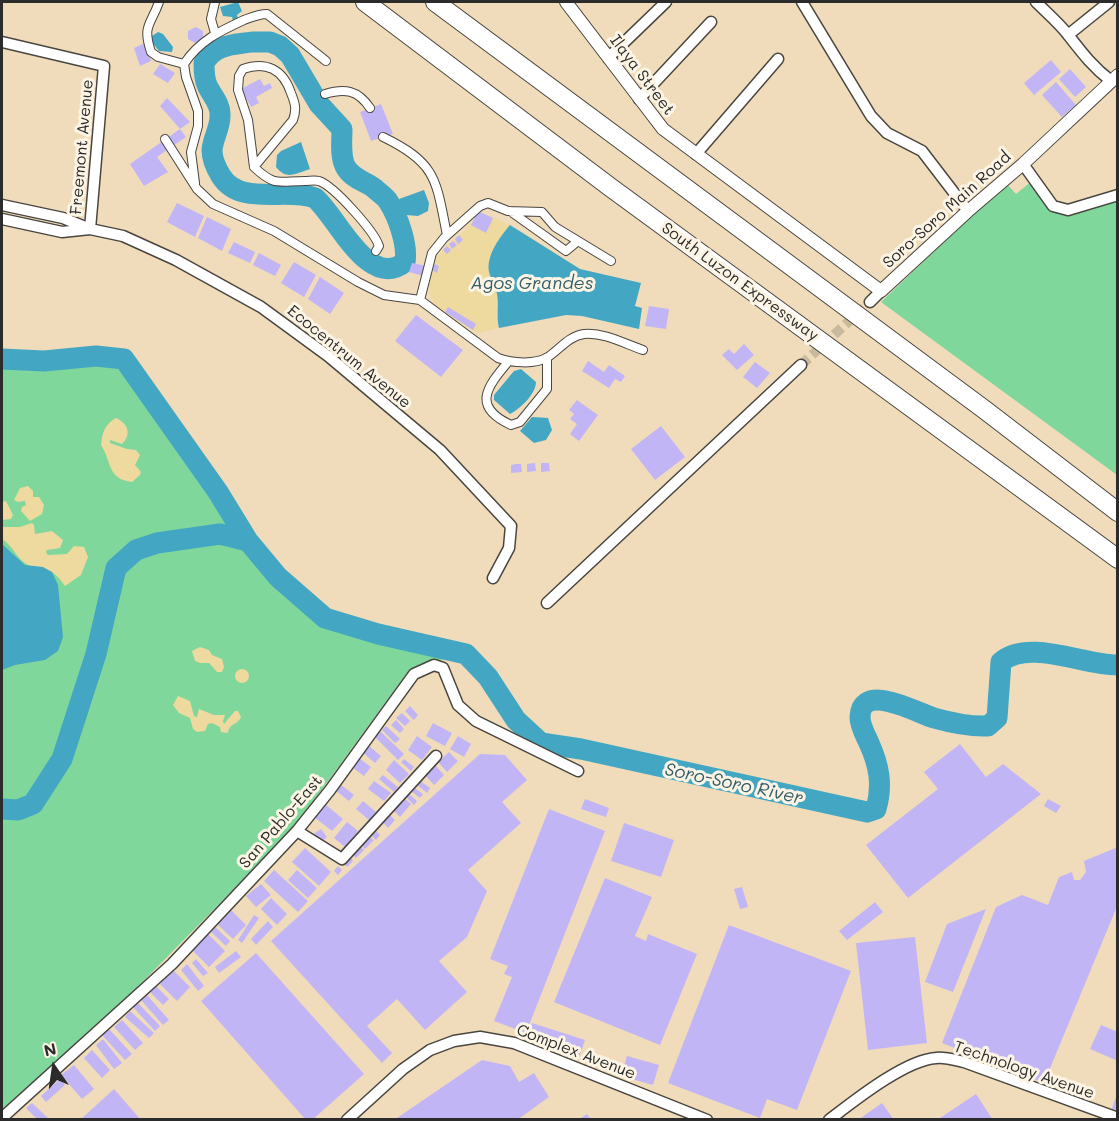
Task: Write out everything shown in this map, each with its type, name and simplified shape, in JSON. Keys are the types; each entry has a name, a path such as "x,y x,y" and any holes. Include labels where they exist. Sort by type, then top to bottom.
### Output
{"highway":[{"name":"South Luzon Expressway","path":"365,2 610,187 1118,559"},
{"path":"435,2 985,410 1118,512"}],"street":[{"path":"159,2 156,12 148,23 146,33 151,52 158,57 184,64"},
{"path":"215,2 211,19 215,33"},
{"name":"Ilaya Street","path":"566,2 663,129 760,202"},
{"path":"608,58 666,2"},
{"path":"802,2 871,116 886,134 922,151 968,211"},
{"path":"1036,2 1068,35 1093,67 1114,78"},
{"path":"1068,35 1104,3"},
{"path":"197,189 192,152 198,126 198,111 184,64 191,53 215,33 258,15 267,14 326,61"},
{"path":"639,99 711,22"},
{"name":"Freemont Avenue","path":"2,42 104,66 90,229"},
{"path":"696,154 778,59"},
{"path":"254,167 293,120 296,111 288,83 279,71 265,65 254,65 243,69 237,84 248,120 254,167 266,178 279,184 296,181 319,182 335,190 374,235 378,246 376,252"},
{"name":"Soro-Soro Main Road","path":"760,202 881,291 1023,164 1114,78"},
{"path":"325,94 339,90 355,93 364,99 370,108"},
{"path":"383,137 415,155 426,167 438,189 447,235"},
{"path":"165,139 197,189 213,204 274,231 384,295 420,300 489,352 508,362 547,358 572,339 583,334 600,335 643,350"},
{"path":"1023,164 1053,206 1068,210 1118,195"},
{"path":"420,300 432,253 447,235 480,206 488,203 508,211 566,251 578,241"},
{"name":"Ecocentrum Avenue","path":"2,205 63,218 90,229 123,236 176,260 261,307 328,356 440,450 511,526 509,548 493,578"},
{"path":"508,211 542,212 555,226 611,261"},
{"name":"Ecocentrum Avenue","path":"2,219 62,232 90,229"},
{"path":"870,302 881,291"},
{"path":"508,362 487,390 485,401 495,415 511,425 520,422 547,389 547,358"},
{"path":"547,603 801,365"},
{"name":"San Pablo-East","path":"2,1119 172,964 297,831 330,790 414,674 434,665 443,668 458,705 476,721 578,771"},
{"path":"297,831 342,859 436,756"},
{"name":"Complex Avenue","path":"347,1119 403,1069 424,1054 454,1041 480,1038 514,1043 707,1119"},
{"name":"Technology Avenue","path":"829,1119 893,1074 927,1059 938,1057 964,1062 1118,1118"}],"green space":[{"path":"1032,181 1054,209 1117,198 1117,475 881,302 1006,183 1016,194"},
{"path":"82,356 109,356 124,359 218,492 248,541 278,577 325,618 378,634 466,654 432,662 407,673 293,829 105,1020 2,1110 2,359 44,361"}],"sand":[{"path":"478,211 510,225 498,240 492,280 497,293 496,317 499,328 478,333 439,309 432,299 429,285 437,257 466,229"},
{"path":"116,418 126,426 128,433 122,444 110,440 110,443 136,450 140,455 135,465 141,472 132,482 114,473 101,445 105,429"},
{"path":"28,486 33,491 33,497 39,497 44,505 42,514 30,521 21,511 26,505 25,501 14,500 20,488"},
{"path":"6,501 13,515 11,519 2,520 2,502"},
{"path":"32,523 35,534 52,531 63,540 60,548 47,550 48,555 67,554 74,546 84,547 88,557 81,575 65,586 54,573 31,567 25,563 2,539 2,527 20,527"},
{"path":"200,647 222,659 224,667 222,672 217,672 209,663 195,661 192,651"},
{"path":"242,669 247,671 249,676 247,681 242,683 237,681 235,676 237,671"},
{"path":"178,696 190,701 194,716 197,717 199,709 214,715 225,715 224,724 235,711 238,711 241,717 230,727 228,733 221,732 220,727 212,723 208,724 205,731 197,732 193,729 190,718 179,713 173,705"}],"water":[{"path":"238,2 242,11 237,15 238,19 233,21 232,17 223,16 220,7"},
{"path":"158,32 163,34 173,47 172,52 159,51 151,41 152,36"},
{"path":"301,142 310,169 292,175 284,174 276,167 277,155"},
{"path":"424,190 429,203 428,211 418,216 406,215 399,199"},
{"name":"Agos Grandes","path":"510,225 580,269 641,283 635,306 642,308 639,329 582,316 566,315 499,328 497,294 489,266 495,247"},
{"path":"521,369 536,382 535,387 527,401 510,414 494,400 494,395 514,371"},
{"path":"532,417 548,418 552,430 546,440 534,443 520,431"},
{"path":"2,544 25,565 43,567 52,572 58,585 63,637 58,651 45,660 15,665 2,670"}],"building":[{"path":"196,27 203,31 203,40 195,43 188,39 188,31"},
{"path":"145,43 151,61 140,66 134,48"},
{"path":"1051,60 1061,72 1034,95 1024,83"},
{"path":"160,64 175,73 168,83 153,74"},
{"path":"1070,69 1086,87 1075,97 1059,79"},
{"path":"260,79 264,86 270,83 272,88 256,97 259,103 251,107 241,89"},
{"path":"1056,82 1076,105 1062,117 1042,95"},
{"path":"167,98 190,122 180,129 160,106"},
{"path":"381,104 393,134 371,141 360,112"},
{"path":"180,129 186,137 157,157 168,172 144,186 130,164"},
{"path":"177,203 204,216 195,237 167,222"},
{"path":"478,211 493,218 486,233 471,225"},
{"path":"207,217 231,229 222,251 198,238"},
{"path":"459,235 463,240 458,244 455,239"},
{"path":"453,241 457,245 452,249 449,244"},
{"path":"234,242 255,252 250,263 228,253"},
{"path":"447,246 451,250 447,254 443,250"},
{"path":"259,253 281,265 275,276 253,265"},
{"path":"294,262 316,275 304,297 281,283"},
{"path":"412,263 426,266 423,276 409,272"},
{"path":"434,264 439,266 437,273 432,270"},
{"path":"320,277 344,293 330,314 308,299"},
{"path":"649,306 669,309 666,329 645,326"},
{"path":"448,307 476,324 473,330 445,312"},
{"path":"416,315 463,350 441,377 395,341"},
{"path":"744,344 754,355 737,370 722,355 729,349 734,354"},
{"path":"588,361 604,372 609,365 625,376 621,382 615,379 609,388 582,371"},
{"path":"755,362 770,373 757,388 743,377"},
{"path":"577,400 598,415 579,441 570,434 577,424 570,419 574,414 569,410"},
{"path":"661,426 685,457 655,480 631,449"},
{"path":"535,463 536,471 527,472 527,464"},
{"path":"541,463 549,463 550,471 541,472"},
{"path":"521,464 522,472 511,473 511,465"},
{"path":"410,706 418,715 414,720 405,711"},
{"path":"402,713 410,721 405,726 396,718"},
{"path":"396,720 404,729 400,733 391,725"},
{"path":"433,723 452,733 445,746 426,736"},
{"path":"386,726 400,739 395,743 382,730"},
{"path":"380,731 404,754 398,760 374,736"},
{"path":"417,736 432,747 422,760 408,750"},
{"path":"458,736 471,744 464,757 450,749"},
{"path":"960,744 986,777 1003,764 1041,794 908,898 866,845 938,789 924,772"},
{"path":"368,745 381,756 375,763 362,752"},
{"path":"449,752 458,761 447,772 438,762"},
{"path":"480,754 505,755 527,780 502,802 521,823 468,870 487,891 467,937 439,961 467,992 425,1030 397,999 367,1026 392,1053 382,1063 271,941"},
{"path":"359,758 371,767 364,776 352,767"},
{"path":"404,759 414,767 411,771 401,762"},
{"path":"394,760 409,774 400,783 386,770"},
{"path":"435,765 444,775 434,785 425,775"},
{"path":"383,775 398,787 394,792 379,779"},
{"path":"419,780 430,788 427,793 416,784"},
{"path":"374,781 391,793 384,801 368,789"},
{"path":"340,784 354,795 349,801 335,790"},
{"path":"413,787 423,794 420,798 410,790"},
{"path":"408,793 417,801 414,805 405,796"},
{"path":"404,798 411,804 400,817 393,810"},
{"path":"585,799 609,808 606,817 581,809"},
{"path":"1048,799 1061,806 1056,813 1044,806"},
{"path":"363,801 376,812 369,820 356,809"},
{"path":"325,804 343,819 332,831 314,817"},
{"path":"549,809 605,831 526,1033 494,1021 512,977 504,974 508,966 490,959"},
{"path":"389,814 395,820 388,828 382,821"},
{"path":"347,822 358,831 345,847 334,838"},
{"path":"624,823 674,840 661,877 611,861"},
{"path":"321,829 327,837 319,844 312,835"},
{"path":"374,829 380,835 376,840 370,834"},
{"path":"370,837 374,840 365,849 361,845"},
{"path":"360,846 364,850 356,858 352,854"},
{"path":"1118,847 1118,904 1044,1083 942,1043 996,907 1022,895 1048,905 1059,877 1072,872 1074,880 1080,880 1086,872 1084,861"},
{"path":"305,848 331,872 319,886 292,862"},
{"path":"350,857 353,861 347,867 344,863"},
{"path":"338,866 342,870 338,875 334,871"},
{"path":"274,870 308,901 298,912 264,881"},
{"path":"297,870 317,888 308,898 288,880"},
{"path":"605,878 652,897 635,936 646,941 648,934 697,954 660,1045 554,1002"},
{"path":"261,884 271,895 256,907 246,896"},
{"path":"742,887 748,907 740,909 734,889"},
{"path":"271,898 287,914 277,925 261,909"},
{"path":"875,902 883,912 847,940 839,931"},
{"path":"230,909 246,925 233,939 216,923"},
{"path":"986,909 953,992 925,982 947,924"},
{"path":"254,915 259,918 242,943 238,940"},
{"path":"268,921 273,927 256,945 251,939"},
{"path":"729,925 851,971 797,1110 767,1099 760,1118 668,1083"},
{"path":"215,927 230,941 226,946 211,932"},
{"path":"208,934 225,951 209,967 192,950"},
{"path":"915,937 927,1043 868,1050 856,943"},
{"path":"236,951 241,957 219,973 215,967"},
{"path":"256,953 364,1074 312,1120 306,1120 201,1001"},
{"path":"196,959 208,973 203,976 192,963"},
{"path":"187,964 204,986 198,991 181,970"},
{"path":"173,970 190,987 177,1001 160,984"},
{"path":"156,986 169,999 163,1005 150,992"},
{"path":"147,995 169,1020 163,1025 141,1000"},
{"path":"138,1003 160,1026 155,1031 133,1007"},
{"path":"130,1011 154,1033 149,1038 125,1017"},
{"path":"122,1020 143,1043 135,1050 114,1027"},
{"path":"532,1023 585,1040 579,1057 527,1040"},
{"path":"1101,1025 1118,1032 1118,1061 1090,1049"},
{"path":"109,1029 132,1054 125,1060 102,1035"},
{"path":"103,1039 122,1063 114,1069 96,1045"},
{"path":"92,1050 110,1070 102,1078 84,1058"},
{"path":"627,1056 659,1065 653,1085 621,1076"},
{"path":"482,1060 510,1066 519,1082 534,1073 549,1097 517,1120 394,1120"},
{"path":"74,1065 94,1089 82,1099 61,1075"},
{"path":"60,1079 65,1085 46,1102 41,1096"},
{"path":"114,1089 141,1120 80,1120"},
{"path":"1118,1091 1118,1113 1111,1111"},
{"path":"976,1094 993,1120 937,1120"},
{"path":"32,1103 48,1118 47,1120 38,1120 26,1108"},
{"path":"882,1103 894,1120 858,1120"},
{"path":"587,1114 591,1120 578,1120"}],"waterway":[{"path":"252,42 270,42 280,46 290,55 319,104 342,129 343,162 354,176 374,188 388,201 401,231 405,247 405,262 391,268 378,267 366,259 354,248 315,198 291,194 252,194 229,185 221,176 212,150 220,110 206,82 204,63 213,52 219,49 252,42"},
{"name":"Soro-Soro River","path":"2,359 44,361 96,356 124,359 218,492 248,541 278,577 325,618 378,634 466,654 488,677 516,720 541,743 581,749 867,812 876,809 879,783 875,759 860,720 863,707 870,701 891,702 954,723 988,726 997,718 1001,662 1013,655 1026,652 1042,653 1118,665"},
{"path":"2,809 18,810 33,804 62,759 96,654 116,568 136,550 157,543 220,534 248,541"}],"tunnel":[{"path":"801,365 870,302"}]}
